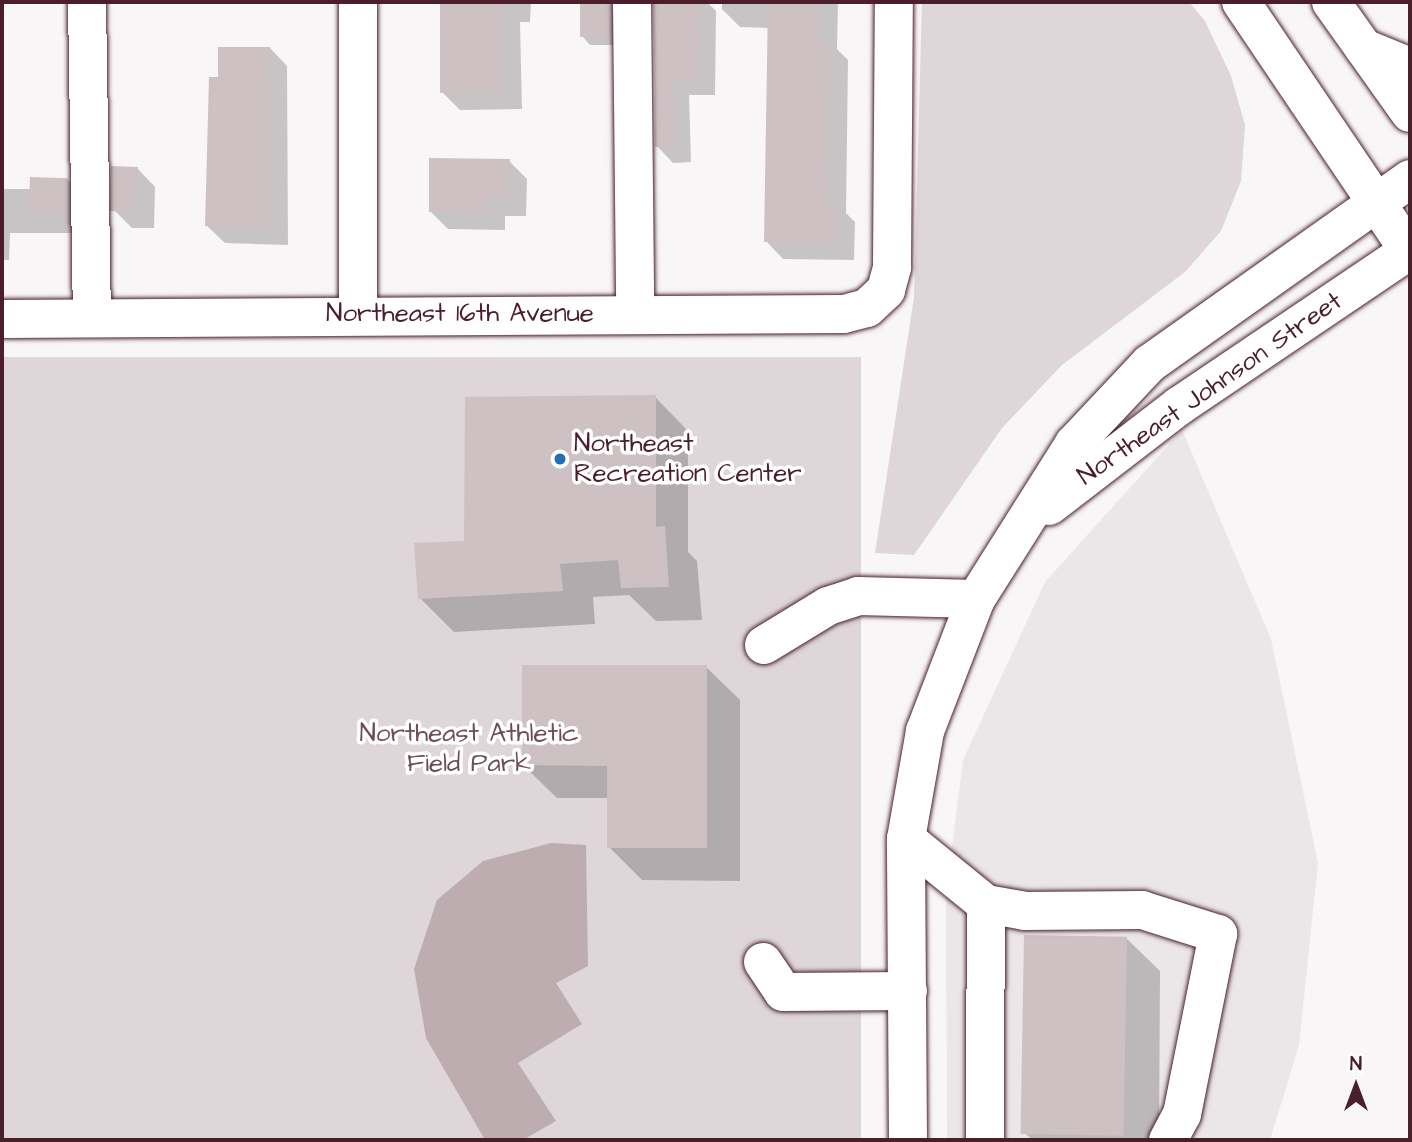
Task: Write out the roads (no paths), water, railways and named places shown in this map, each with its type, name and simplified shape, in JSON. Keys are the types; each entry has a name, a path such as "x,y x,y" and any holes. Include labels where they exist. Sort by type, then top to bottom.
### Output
{"street":[{"path":"87,2 92,317"},
{"path":"358,2 358,315"},
{"path":"632,2 635,314"},
{"name":"Northeast 16th Avenue","path":"2,319 844,314 867,308 886,290 892,267 894,2"},
{"path":"1241,2 1410,252"},
{"path":"1331,2 1410,113"},
{"path":"1364,48 1410,66"},
{"name":"Northeast Johnson Street","path":"908,1140 906,839 925,731 976,599 1074,444 1149,364 1376,199 1410,179"},
{"name":"Northeast Johnson Street","path":"1017,535 1083,475 1179,406 1410,252"},
{"path":"764,645 828,606 858,596 976,599"},
{"path":"906,839 986,904 1024,911 1142,910 1218,934 1182,1114 1168,1140"},
{"path":"985,1140 986,904"},
{"path":"763,962 783,992 908,991"}],"place":[{"name":"Northeast Recreation Center","path":"560,459"}],"park label":[{"name":"Northeast Athletic Field Park","path":"469,749"}]}
